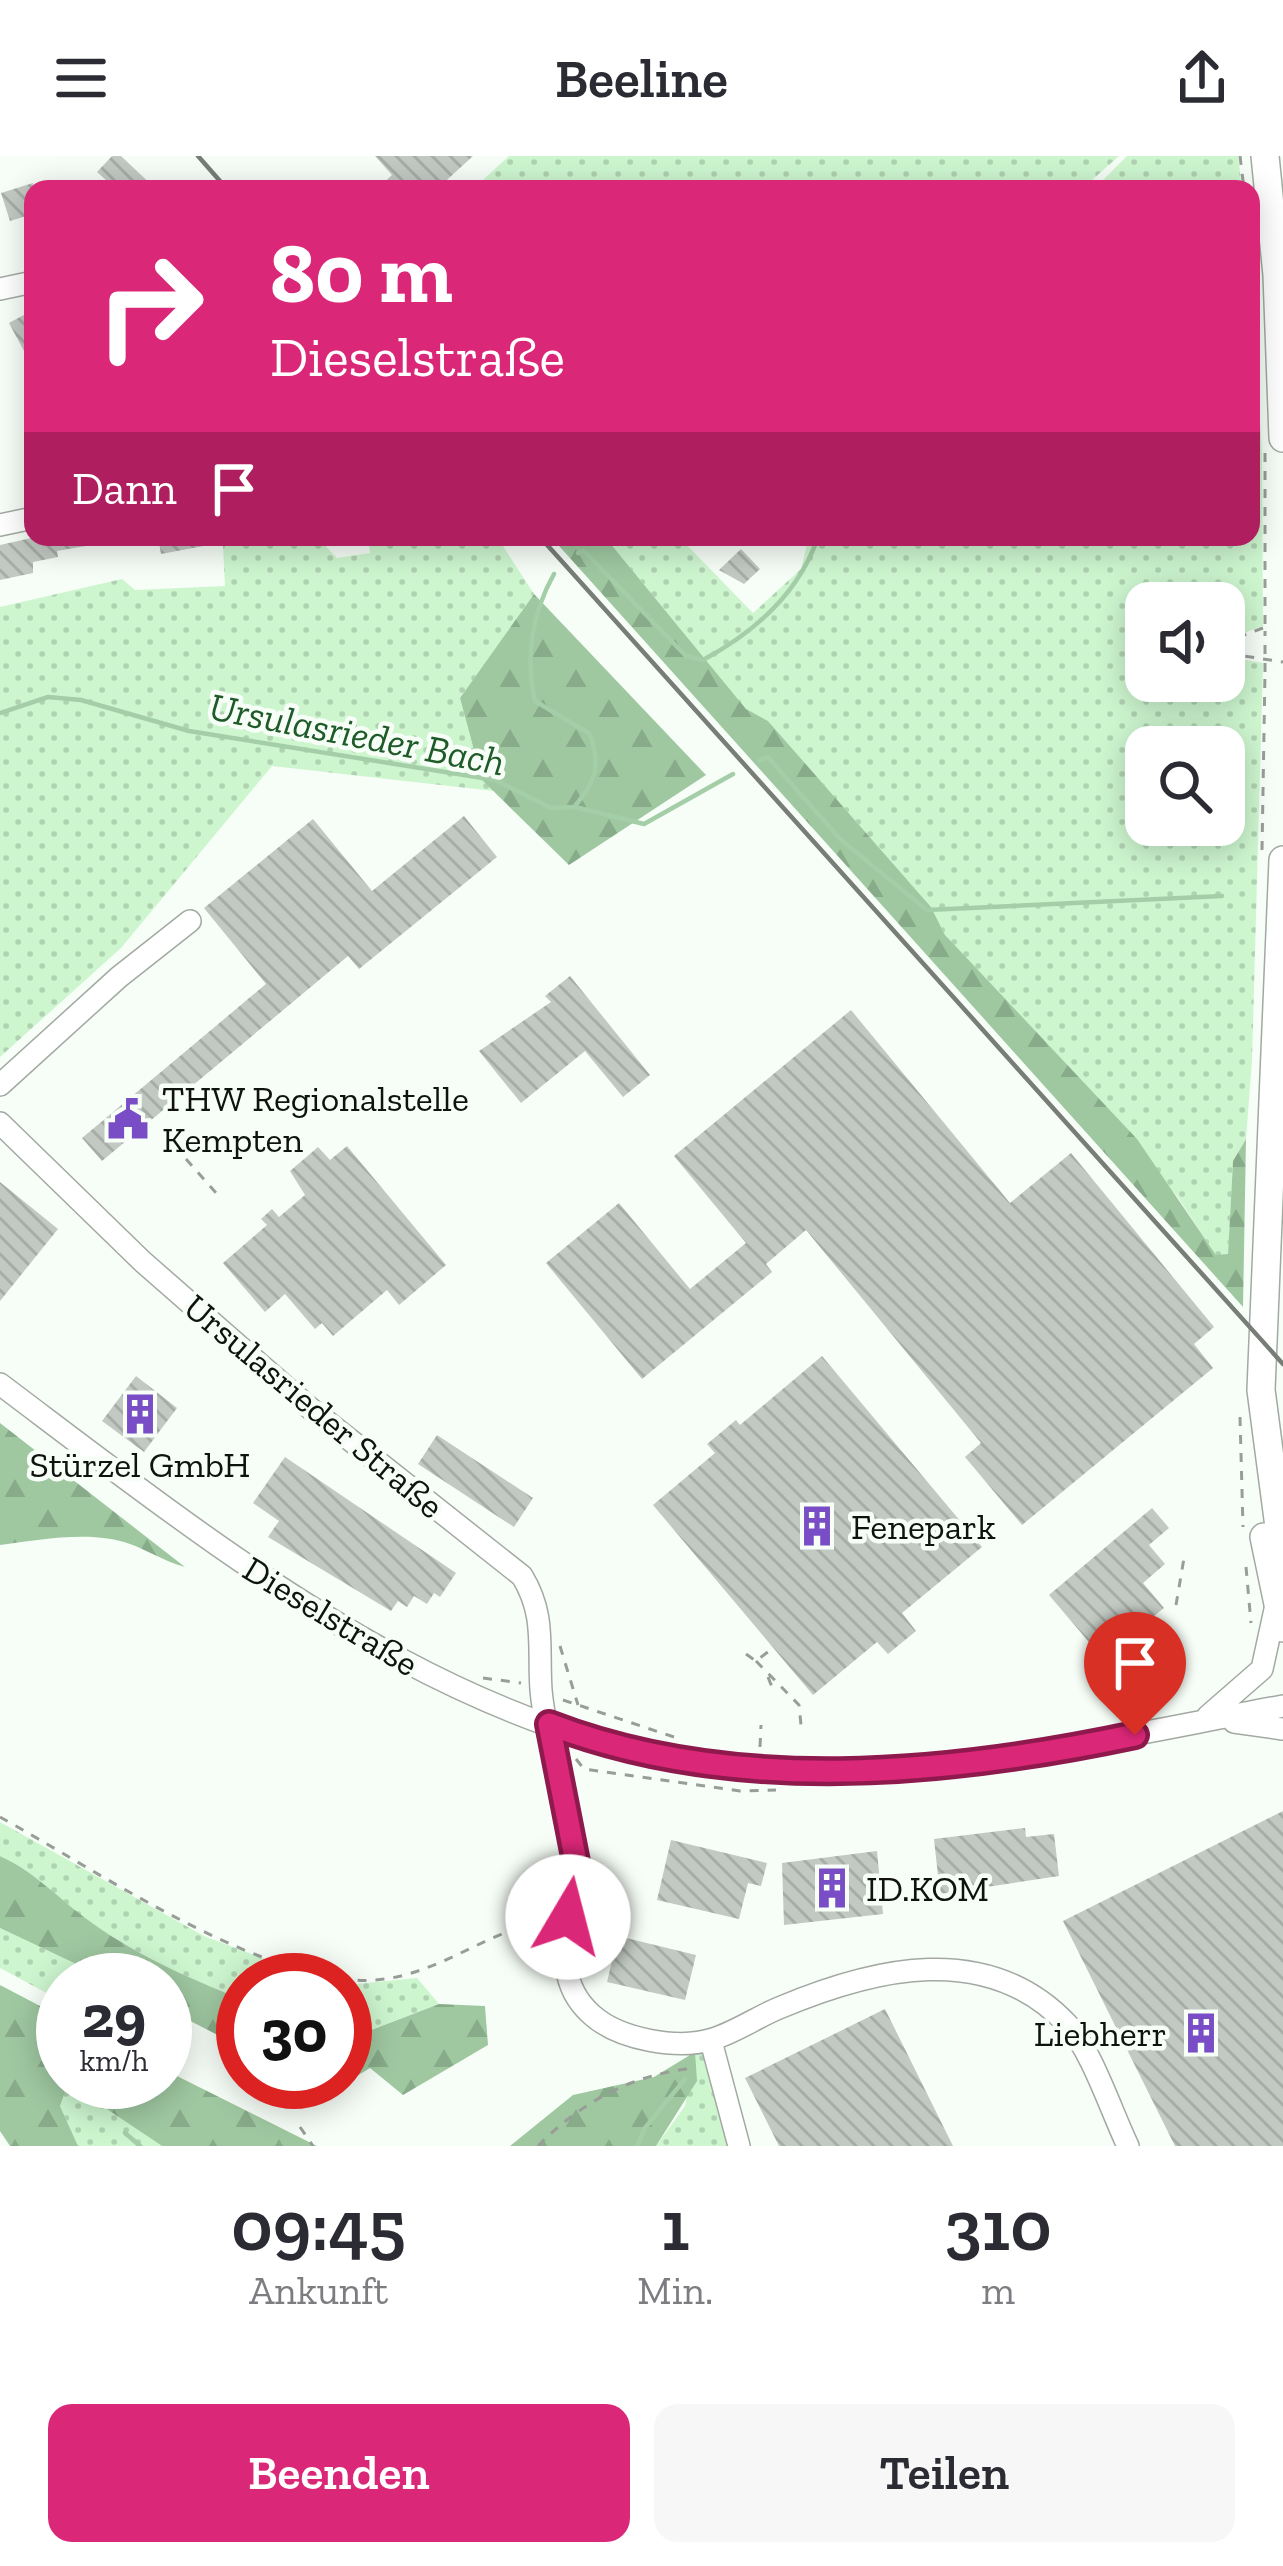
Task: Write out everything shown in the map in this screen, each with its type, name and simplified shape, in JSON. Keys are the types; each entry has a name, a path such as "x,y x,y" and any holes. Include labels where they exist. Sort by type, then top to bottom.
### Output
{"main road":[{"path":"1265,156 1277,274 1283,438"},
{"path":"1280,1616 1254,1454 1261,1390 1283,860"},
{"path":"1261,1390 1283,1557"}],"street":[{"path":"0,1085 119,976 190,921"},
{"name":"Ursulasrieder Straße","path":"0,1123 143,1262 311,1409 521,1576 539,1612 541,1690 577,1867 565,1960 574,1993 590,2014 654,2041 710,2041"},
{"name":"Dieselstraße","path":"0,1384 229,1555 384,1655 602,1745 758,1770 806,1772 1047,1751 1283,1706"},
{"name":"Dieselstraße","path":"1203,1720 1246,1688 1262,1669 1280,1616"},
{"name":"Dieselstraße","path":"1203,1720 1283,1730"},
{"path":"739,2146 721,2066 710,2041 836,1985 885,1972 975,1971 1030,1992 1071,2027 1128,2146"}],"path":[{"path":"1264,672 1265,630 1225,642 1225,653 1283,662"},
{"path":"186,1159 218,1195"},
{"path":"1176,1605 1184,1558"},
{"path":"756,1660 773,1648"},
{"path":"746,1654 799,1705 800,1725"},
{"path":"767,1675 772,1687"},
{"path":"483,1678 541,1690"},
{"path":"578,1707 686,1741"},
{"path":"760,1749 761,1725"},
{"path":"742,1747 772,1753"},
{"path":"0,1816 206,1931 280,1964 339,1978 368,1981 404,1976 518,1925 568,1917"},
{"path":"538,2146 575,2111 623,2085 666,2071 721,2066"},
{"path":"300,2127 313,2146"}],"green space":[{"path":"509,156 1119,156 1092,180 483,180"},
{"path":"1127,156 1238,156 1241,180 1103,180"},
{"path":"1260,419 1263,626 1245,632 1245,582 1125,582 1125,702 1245,702 1245,660 1263,663 1252,1061 1246,1139 1233,1161 1228,1255 1216,1255 1177,1196 945,935 931,907 768,721 746,709 612,546 688,546 753,613 801,569 807,546 1260,546"},
{"path":"223,546 326,546 337,558 370,553 369,546 503,546 534,594 460,698 482,780 494,791 272,766 121,948 0,1057 0,607 122,579 135,590 225,586"},
{"path":"559,546 612,546 746,709 768,721 931,907 945,935 1137,1139 1216,1255 1228,1254 1233,1161 1246,1139 1243,1307"},
{"path":"534,594 706,775 569,865 482,780 460,698"},
{"path":"0,1423 185,1567 131,1545 94,1537 0,1545"},
{"path":"0,1822 204,1936 249,1953 216,1953 216,1988 192,1978 192,1953 142,1953 0,1856"},
{"path":"0,1856 143,1953 53,1953 0,1928"},
{"path":"0,1928 53,1953 36,1953 36,1987 0,1968"},
{"path":"192,1978 216,1988 216,2034 192,2022"},
{"path":"417,1978 439,2004 372,2029 372,1982"},
{"path":"0,1985 36,2004 36,2109 61,2109 78,2146 10,2146 0,2131"},
{"path":"439,2004 485,2006 488,2045 403,2095 372,2070 372,2030"},
{"path":"707,2049 732,2146 656,2146 685,2106 695,2052"},
{"path":"695,2052 697,2081 656,2146 510,2146 573,2095 654,2077"},
{"path":"192,2084 216,2096 216,2109 243,2109 317,2146 162,2146 107,2109 192,2109"},
{"path":"61,2109 107,2109 162,2146 78,2146"}],"building":[{"path":"112,156 121,156 146,180 106,180 97,172"},
{"path":"375,156 473,156 447,180 387,180 392,175"},
{"path":"24,186 24,217 10,221 1,193"},
{"path":"24,315 24,351 9,323"},
{"path":"24,540 24,546 86,546 57,551 58,557 33,562 33,573 0,580 0,545"},
{"path":"160,546 203,546 161,554"},
{"path":"741,549 760,569 744,584 719,570"},
{"path":"464,816 497,857 359,969 348,956 102,1161 82,1138 266,984 204,908 313,819 372,891"},
{"path":"570,976 650,1075 623,1097 585,1051 521,1103 479,1051 551,1002 545,996"},
{"path":"851,1010 1010,1203 1071,1153 1214,1327 1194,1344 1213,1368 1022,1525 965,1457 981,1443 806,1230 766,1264 772,1272 642,1379 546,1263 619,1203 690,1289 746,1243 674,1156"},
{"path":"347,1146 446,1265 399,1305 387,1290 333,1336 322,1323 315,1329 285,1294 265,1312 223,1263 267,1225 261,1219 272,1209 279,1217 305,1195 290,1171 318,1147 330,1160"},
{"path":"0,1182 58,1229 0,1301"},
{"name":"Fenepark","path":"822,1356 982,1547 902,1613 916,1631 888,1654 877,1642 813,1695 653,1505 715,1453 707,1444 736,1420 740,1425"},
{"name":"Stürzel GmbH","path":"136,1376 177,1408 144,1452 102,1421"},
{"path":"437,1435 533,1498 514,1527 418,1464"},
{"path":"285,1457 456,1573 440,1597 434,1593 427,1604 414,1596 407,1607 398,1601 391,1611 268,1537 279,1521 253,1503"},
{"path":"1152,1508 1169,1528 1149,1545 1165,1564 1143,1583 1164,1608 1143,1625 1155,1640 1116,1674 1049,1595"},
{"name":"Liebherr","path":"1283,1811 1283,2146 1175,2146 1063,1921"},
{"path":"1025,1828 1026,1837 1054,1834 1059,1876 940,1894 934,1839"},
{"path":"671,1840 767,1863 761,1886 748,1883 739,1919 657,1900"},
{"name":"ID.KOM","path":"877,1851 883,1914 784,1925 782,1863"},
{"path":"618,1936 696,1955 685,2000 607,1982"},
{"path":"885,2009 953,2146 779,2146 745,2078"}],"waterway":[{"name":"Ursulasrieder Bach","path":"578,553 584,551 686,656 703,660 773,609 799,576 814,546"},
{"name":"Ursulasrieder Bach","path":"0,713 48,697 81,700 189,731 495,780 551,808 574,807 594,773 590,734 535,701 532,685 533,636 540,604 554,574"},
{"path":"759,761 768,757 841,840 927,910 1222,896"},
{"path":"575,807 644,824 733,774"},
{"path":"637,2146 645,2128 685,2079"},
{"path":"125,2133 140,2146"}],"railway":[{"path":"198,156 219,180"},
{"path":"548,546 1283,1364"}],"place":[{"name":"THW Regionalstelle Kempten","path":"128,1119"},
{"name":"Stürzel GmbH","path":"140,1414"},
{"name":"Fenepark","path":"817,1526"},
{"name":"ID.KOM","path":"832,1888"},
{"name":"Liebherr","path":"1201,2033"}],"route":[{"path":"568,1917 577,1867 549,1724 602,1745 758,1770 806,1772 1047,1751 1135,1735"}]}
